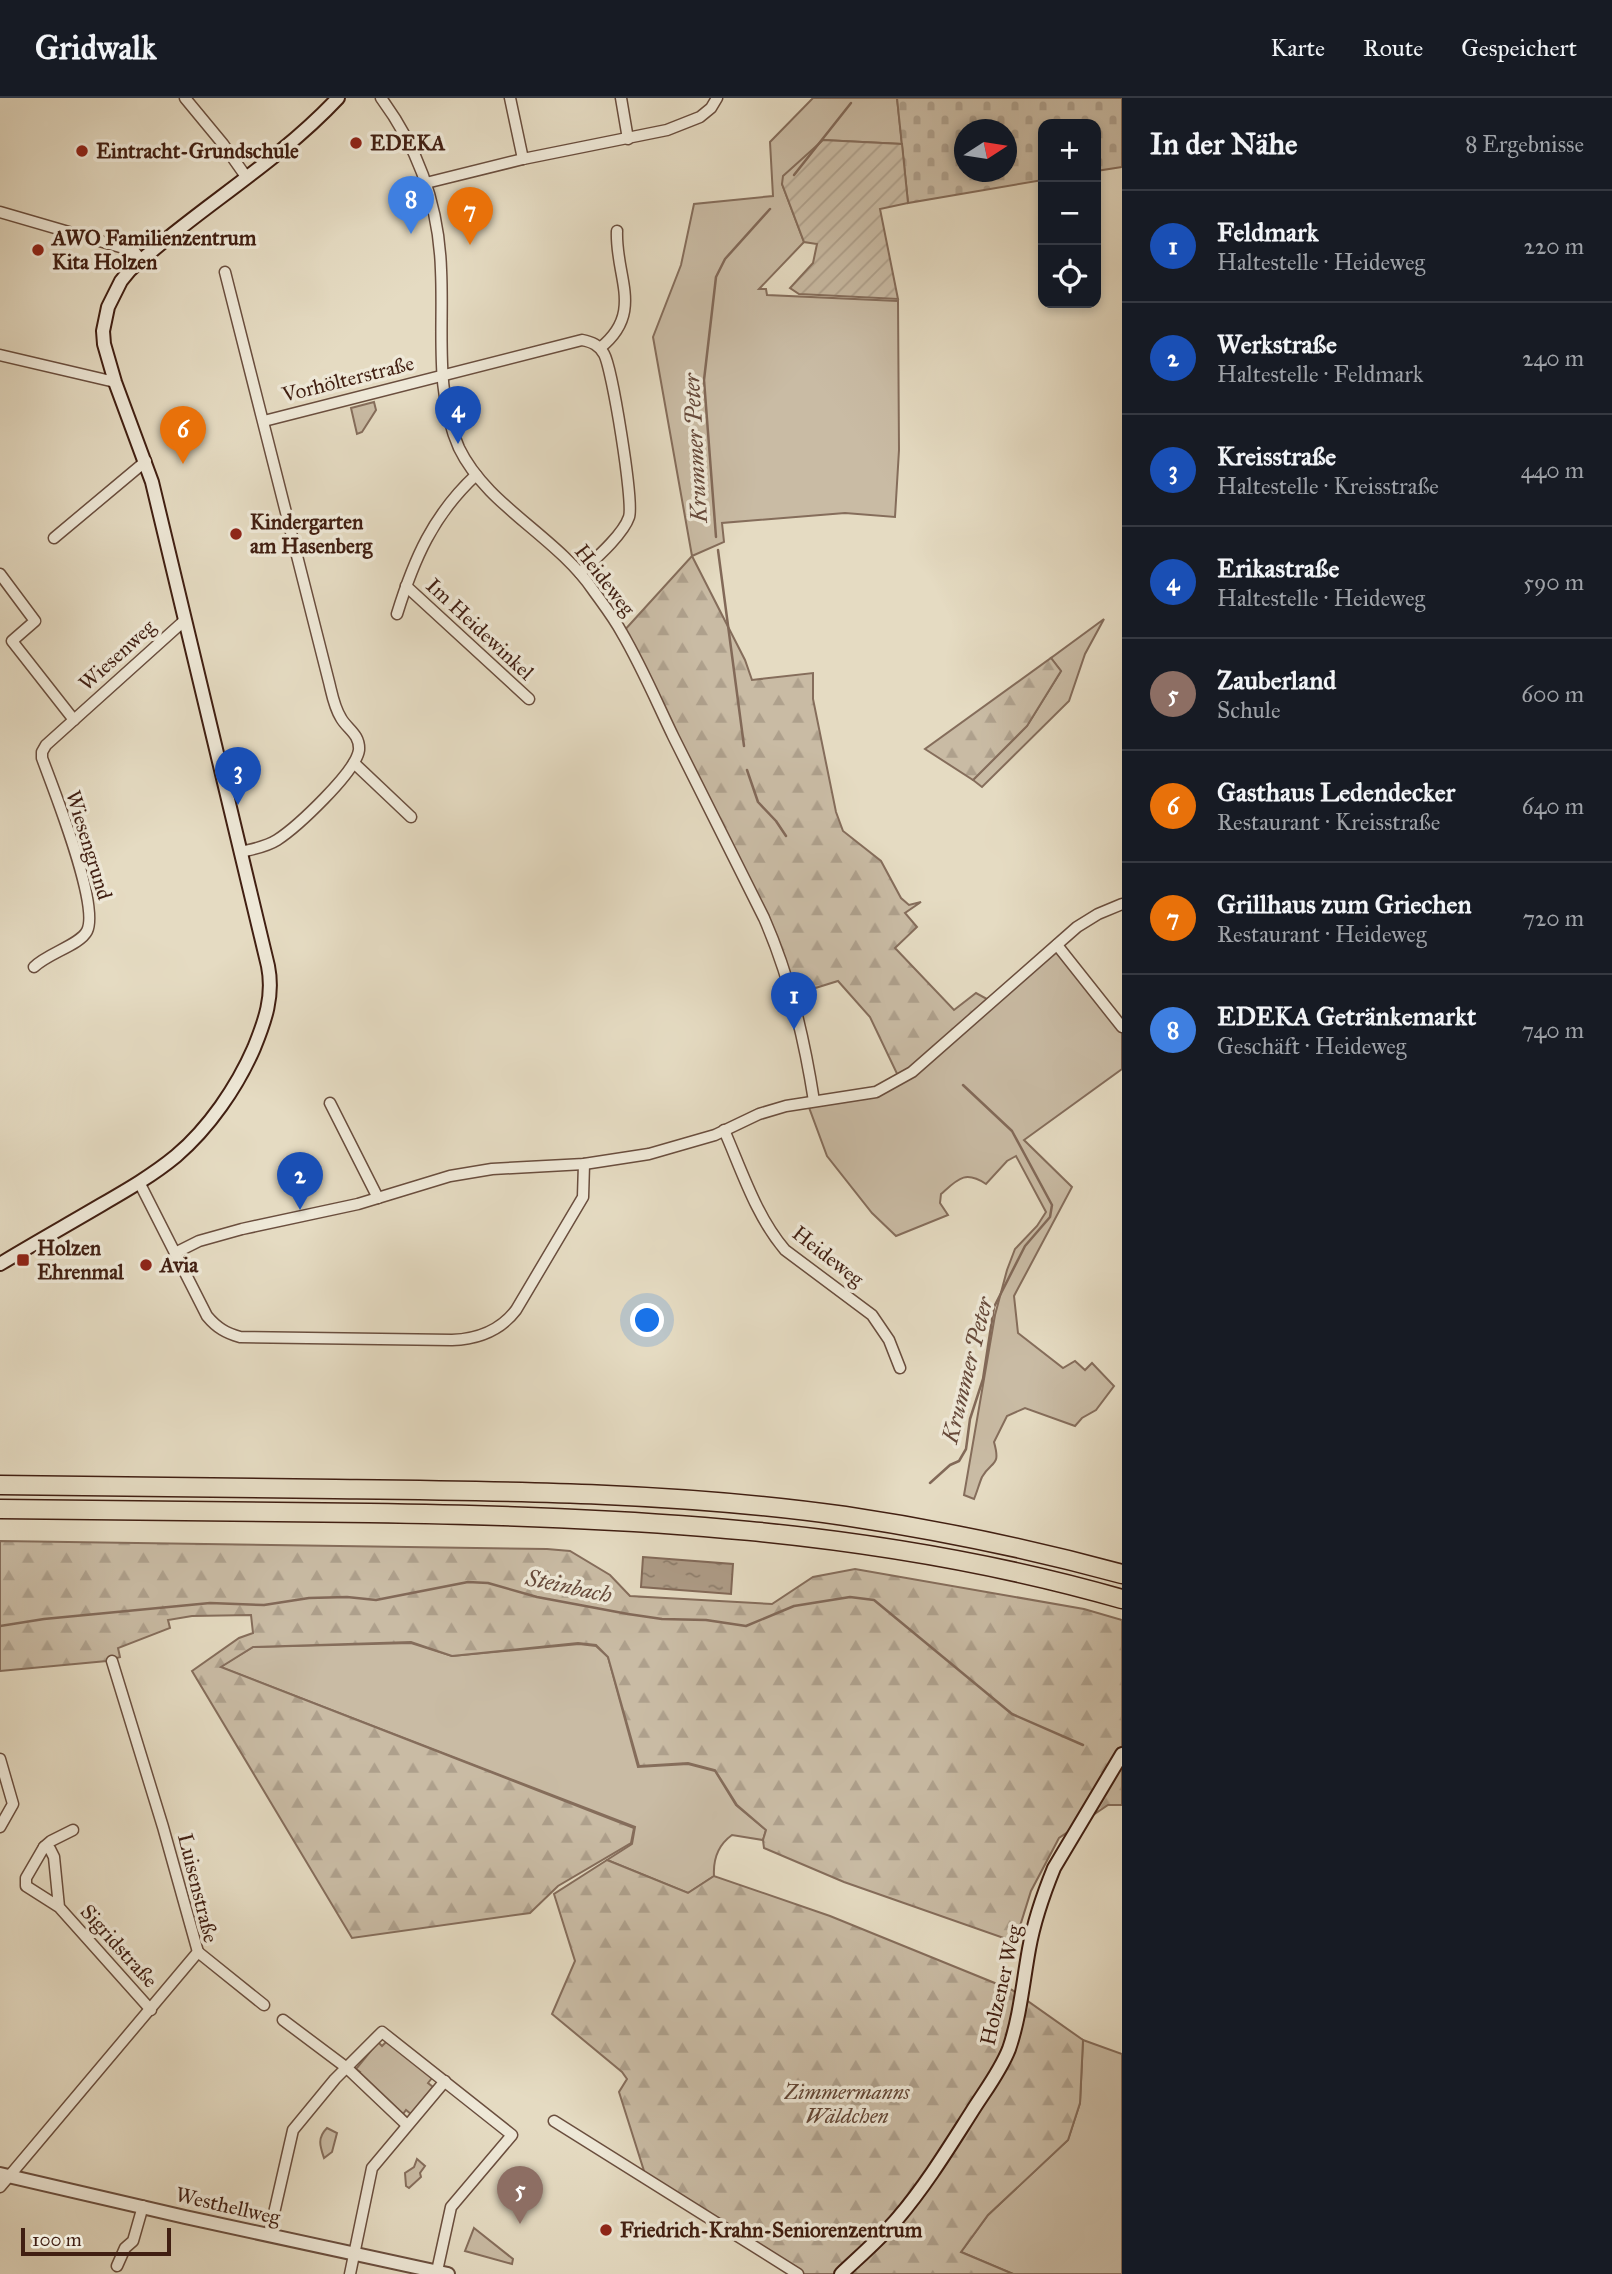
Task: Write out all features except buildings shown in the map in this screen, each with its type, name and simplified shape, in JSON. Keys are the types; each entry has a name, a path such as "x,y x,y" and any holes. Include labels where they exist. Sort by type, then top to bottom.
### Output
{"highway":[{"path":"0,1485 539,1493 651,1498 842,1516 968,1537 1122,1574"},
{"path":"0,1509 449,1514 664,1523 759,1531 898,1548 1031,1575 1122,1599"}],"main road":[{"path":"0,1264 139,1182 177,1155 219,1106 250,1058 265,1017 271,992 270,977 146,461 115,382 104,344 105,320 121,281 141,260 306,131 338,98"},
{"name":"Holzener Weg","path":"848,2271 919,2192 996,2075 1008,2050 1017,2020 1029,1947 1047,1884 1122,1755"},
{"name":"Westhellweg","path":"5,2174 443,2273"}],"street":[{"path":"185,98 247,178"},
{"name":"Heideweg","path":"380,98 402,130 426,183 435,216 440,248 443,375 450,423 461,451 476,475 580,573 622,633 780,954 793,995 814,1101"},
{"path":"510,98 523,159"},
{"path":"621,98 628,139"},
{"path":"426,183 523,159 667,130 690,122 711,108 717,98"},
{"path":"0,212 134,251 141,260"},
{"path":"580,573 618,533 629,518 631,504 614,395 606,356 600,348 615,335 625,310 626,294 616,247 617,231"},
{"name":"Vorhölterstraße","path":"226,272 335,706 358,740 359,750 354,763"},
{"name":"Vorhölterstraße","path":"264,421 582,340 592,342 600,348"},
{"path":"0,355 115,382"},
{"path":"54,538 146,461"},
{"path":"397,614 415,559 428,534 460,490 476,475"},
{"path":"0,574 35,621 12,641 74,720"},
{"name":"Im Heidewinkel","path":"406,586 528,699"},
{"name":"Wiesenweg","path":"74,720 186,620"},
{"name":"Wiesengrund","path":"34,967 43,958 83,937 90,922 78,862 41,758 47,745 74,720"},
{"path":"241,852 274,842 295,827 312,812 354,763 411,817"},
{"path":"175,1253 199,1241 242,1229 378,1198 472,1172 584,1164 649,1154 695,1141 759,1114 786,1106 876,1092 912,1072 1086,920 1122,904"},
{"path":"1057,945 1122,1027"},
{"path":"330,1103 378,1198"},
{"name":"Heideweg","path":"724,1130 758,1211 775,1239 785,1250 872,1315 889,1340 900,1368"},
{"path":"139,1182 207,1316 216,1326 240,1338 466,1340 502,1325 516,1310 583,1197 584,1164"},
{"name":"Luisenstraße","path":"0,2187 5,2174 198,1952 112,1661"},
{"path":"0,1759 13,1804 0,1827"},
{"name":"Sigridstraße","path":"73,1830 51,1840 44,1847 26,1878 26,1886 59,1907 150,2010"},
{"name":"Sigridstraße","path":"44,1847 50,1849 54,1857 59,1907"},
{"path":"198,1952 264,2005"},
{"path":"283,2020 347,2068 407,2126"},
{"path":"269,2235 293,2130 335,2079 382,2032 512,2135 451,2207 443,2273"},
{"path":"349,2274 372,2168 445,2081"},
{"path":"554,2121 798,2274"},
{"path":"117,2266 125,2248 133,2241 143,2206"}],"green space":[{"path":"813,98 897,98 902,144 823,140 782,184 804,242 759,289 766,289 767,295 898,301 899,450 895,517 845,513 722,523 724,542 692,556 653,337 681,265 694,204 773,196 770,142"},
{"path":"897,98 1122,98 1122,167 1101,170 1101,119 1038,119 1038,181 908,203"},
{"path":"823,140 902,144 908,203 880,209 898,299 799,294 790,288 813,263 817,244 804,242 782,184 783,176"},
{"path":"374,402 376,410 362,432 357,434 351,408"},
{"path":"692,556 745,660 752,680 813,673 813,699 836,812 843,831 881,861 901,898 909,905 921,902 905,913 917,927 895,948 954,1010 976,993 987,999 939,1049 900,1080 870,1017 838,981 793,995 780,954 622,633"},
{"path":"1104,619 1085,654 1069,701 982,787 973,780 1027,726 1061,671 1051,658"},
{"path":"1051,658 1061,671 1027,726 973,780 925,749"},
{"path":"1057,945 1122,1027 1122,1069 1024,1140 1072,1187 1014,1296 1018,1333 1063,1368 1075,1361 1085,1370 1092,1363 1114,1386 1096,1410 1082,1418 1075,1426 1025,1408 1007,1416 994,1442 996,1460 982,1477 974,1499 964,1495 995,1315 1015,1249 1046,1212 1016,1156 1007,1161 986,1184 967,1177 957,1181 941,1194 940,1203 948,1215 896,1236 872,1213 827,1156 807,1102 876,1092"},
{"path":"0,1541 547,1549 570,1551 610,1575 630,1596 772,1604 813,1577 855,1569 1084,1609 1122,1620 1122,1805 1108,1805 1059,1838 1031,1891 1015,1942 844,1882 764,1848 766,1830 737,1805 715,1770 688,1763 639,1766 608,1657 596,1645 578,1643 452,1656 411,1642 253,1647 221,1667 634,1828 631,1843 558,1886 530,1913 352,1938 192,1671 239,1638 253,1633 251,1615 192,1616 168,1620 170,1628 118,1648 120,1657 107,1661 0,1671"},
{"path":"411,1643 452,1656 579,1644 596,1646 608,1657 638,1767 688,1764 715,1771 736,1805 766,1830 763,1840 732,1835 717,1853 714,1876 688,1893 607,1860 632,1844 635,1827 220,1667 253,1647"},
{"name":"Zimmermanns Wäldchen","path":"607,1860 688,1893 714,1876 830,1916 1012,1990 1083,2040 1080,2103 1068,2140 988,2215 961,2252 1013,2274 802,2274 645,2174 619,2092 627,2079 552,2014 575,1961 554,1894"},
{"path":"1083,2040 1122,2054 1122,2274 1013,2274 961,2252 988,2215 1068,2140 1080,2103"},
{"path":"387,2041 432,2078 428,2083 433,2087 411,2114 406,2110 403,2114 357,2076 360,2072 356,2069 378,2042 382,2046"},
{"path":"327,2128 337,2133 332,2152 324,2158 321,2139"},
{"path":"417,2159 425,2166 420,2173 421,2177 409,2188 406,2186 405,2173 414,2167"},
{"path":"474,2228 513,2259 512,2264 465,2251"}],"water":[{"path":"643,1557 733,1564 731,1594 641,1587"}],"waterway":[{"name":"Krummer Peter","path":"794,175 851,103"},
{"name":"Krummer Peter","path":"716,537 704,380 716,277 725,259 770,209"},
{"name":"Krummer Peter","path":"718,550 744,746"},
{"name":"Krummer Peter","path":"747,770 758,802 786,836"},
{"name":"Krummer Peter","path":"930,1483 950,1465 959,1461 966,1449 970,1419 983,1379 994,1307 1025,1246 1050,1217 1052,1205 1012,1131 963,1085"},
{"name":"Steinbach","path":"0,1626 44,1619 210,1603 264,1605 309,1598 347,1597 376,1600 468,1582 488,1583 537,1597 628,1614 746,1626 794,1606 850,1597 874,1600 1012,1714 1083,1745"}],"place":[{"name":"EDEKA","path":"356,143"},
{"name":"Eintracht-Grundschule","path":"82,151"},
{"name":"EDEKA Getränkemarkt","path":"411,234"},
{"name":"Grillhaus zum Griechen","path":"470,245"},
{"name":"AWO Familienzentrum Kita Holzen","path":"38,250"},
{"name":"Erikastraße","path":"458,444"},
{"name":"Gasthaus Ledendecker","path":"183,464"},
{"name":"Kindergarten am Hasenberg","path":"236,534"},
{"name":"Kreisstraße","path":"238,805"},
{"name":"Feldmark","path":"794,1030"},
{"name":"Werkstraße","path":"300,1210"},
{"name":"Holzen Ehrenmal","path":"23,1260"},
{"name":"Avia","path":"146,1265"},
{"name":"Zauberland","path":"520,2224"},
{"name":"Friedrich-Krahn-Seniorenzentrum","path":"606,2230"}]}
